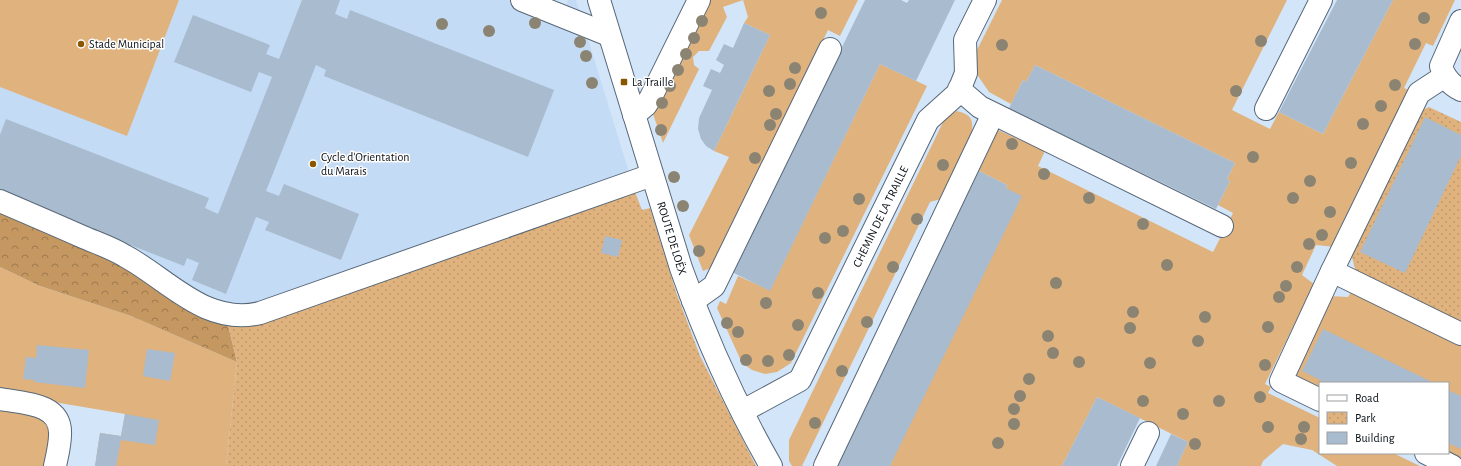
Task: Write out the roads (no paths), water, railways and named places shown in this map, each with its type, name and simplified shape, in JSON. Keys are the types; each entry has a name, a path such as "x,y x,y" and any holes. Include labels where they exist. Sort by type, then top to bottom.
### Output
{"street":[{"path":"522,0 609,35"},
{"name":"ROUTE DE LOËX","path":"599,0 681,268 693,301 708,339 742,411 771,466"},
{"path":"634,115 646,105 651,97 699,0"},
{"name":"CHEMIN DE LA TRAILLE","path":"742,411 800,380 928,120 958,93 966,73 965,40 985,0"},
{"path":"1266,109 1321,0"},
{"path":"1319,400 1281,381 1332,271 1419,93 1453,83 1441,66 1461,21"},
{"path":"693,301 714,286 830,49"},
{"path":"959,89 980,107 993,114 1222,226"},
{"path":"825,466 993,114"},
{"path":"0,201 126,256 189,299 205,307 231,314 247,316 260,313 652,174"},
{"path":"1332,271 1461,334"},
{"path":"0,399 39,406 48,410 55,416 59,424 60,434 56,466"},
{"path":"1132,466 1148,433"},
{"path":"1428,454 1452,466"}],"place":[{"name":"Stade Municipal","path":"81,44"},
{"name":"La Traille","path":"624,82"},
{"name":"Cycle d'Orientation du Marais","path":"313,164"}]}
